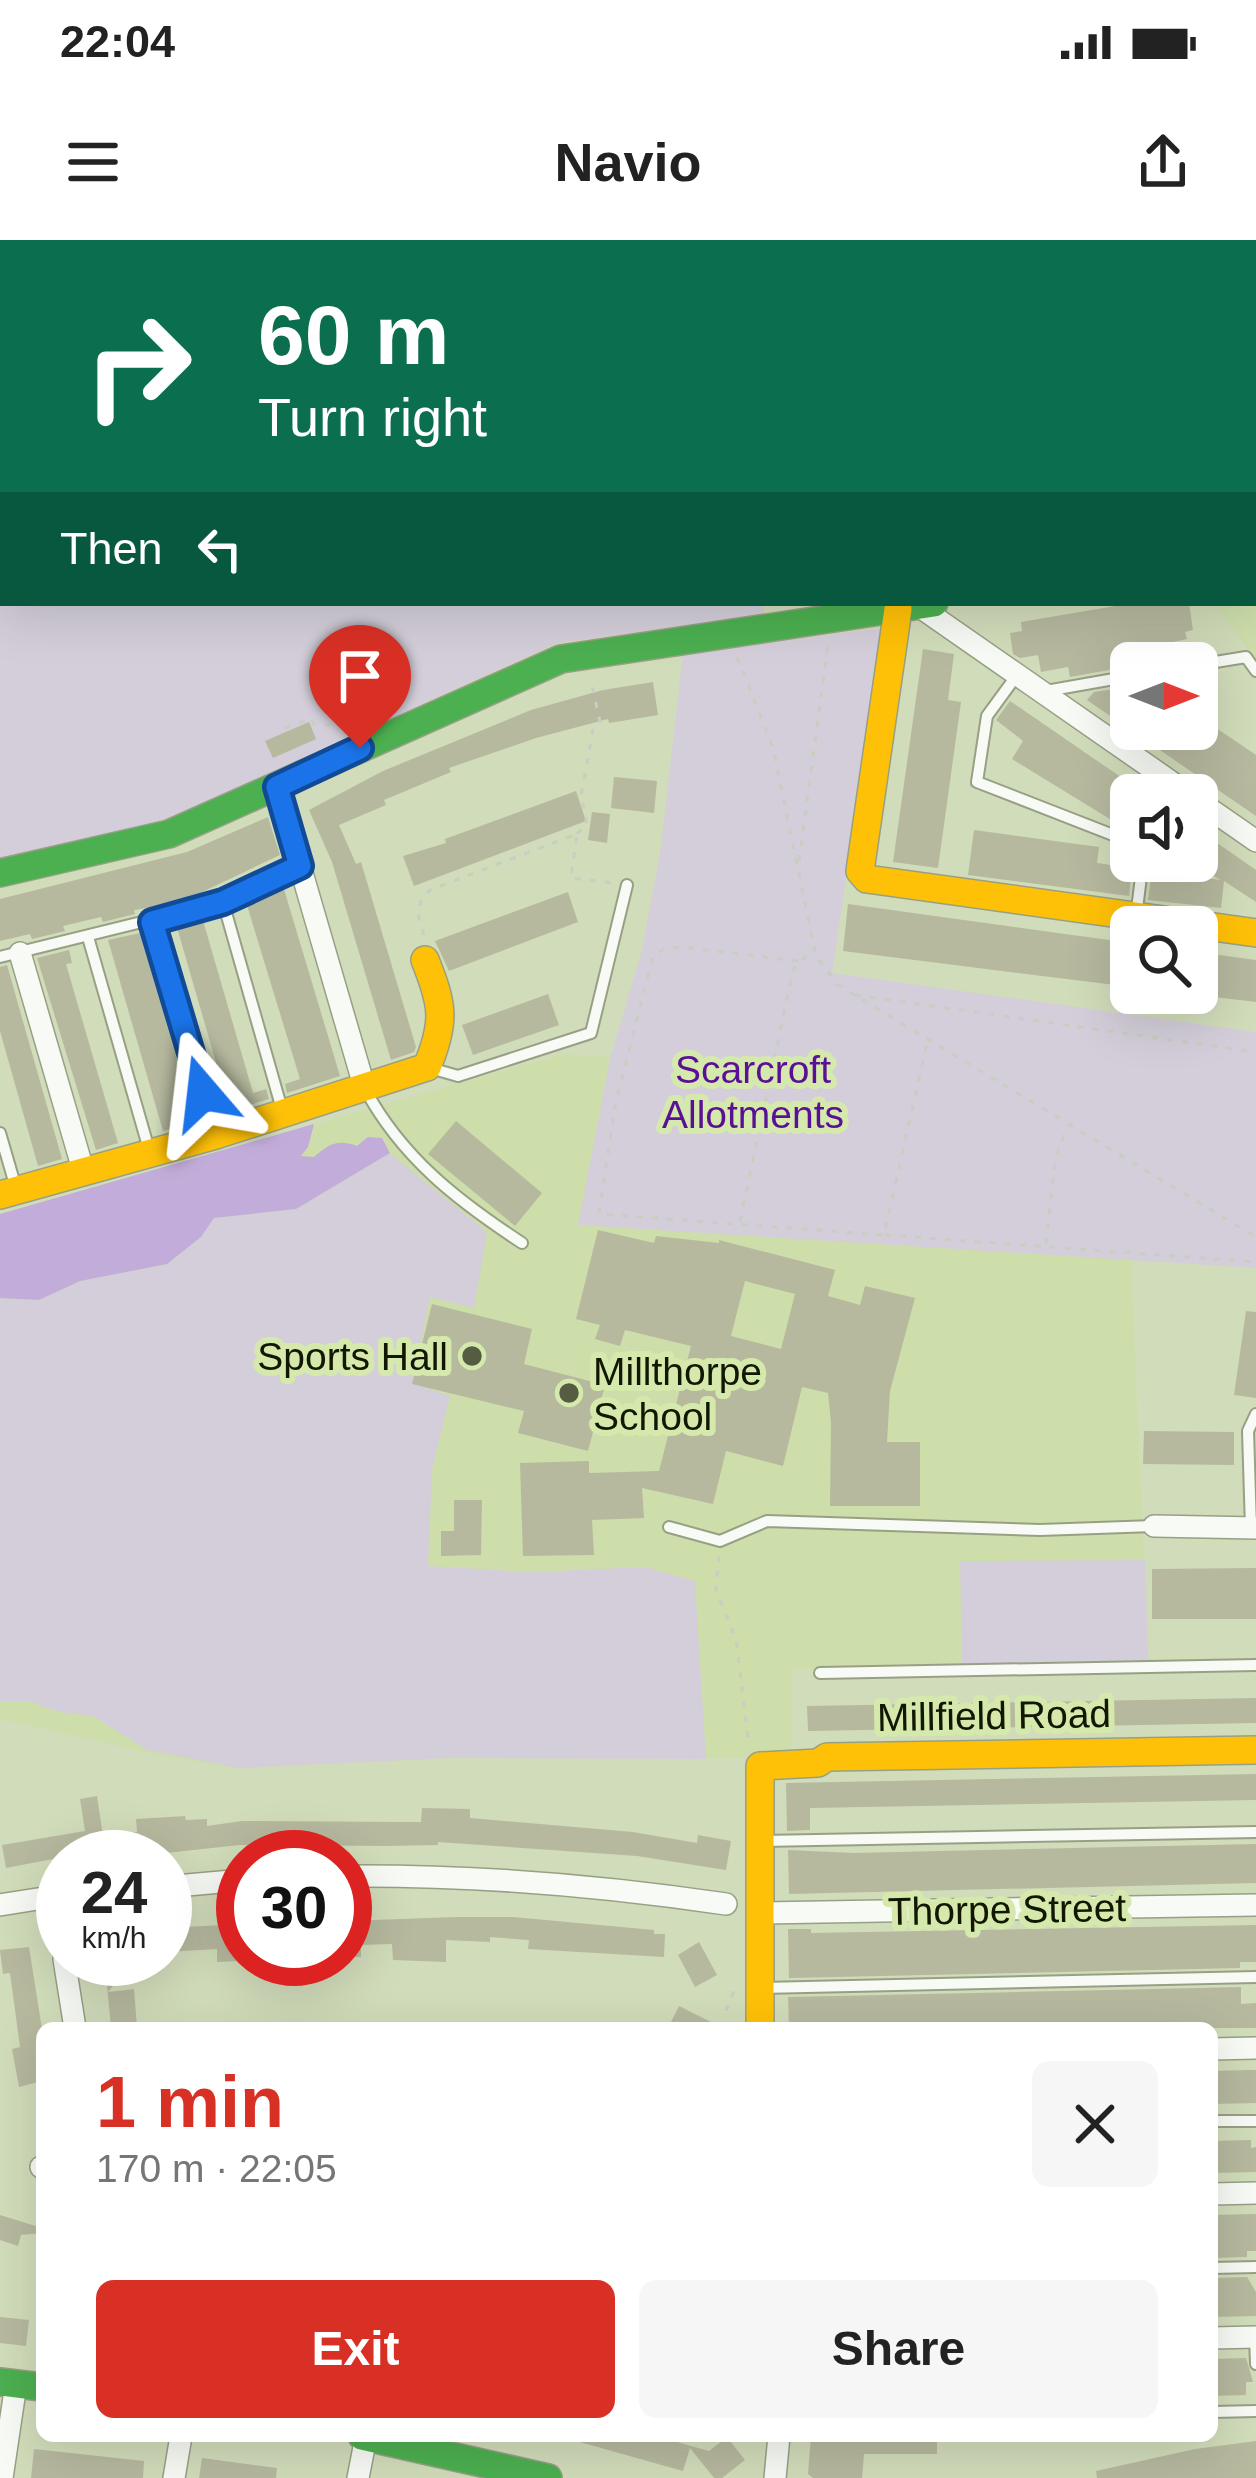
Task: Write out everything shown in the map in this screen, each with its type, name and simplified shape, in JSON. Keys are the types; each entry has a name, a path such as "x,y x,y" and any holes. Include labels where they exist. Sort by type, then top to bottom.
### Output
{"street":[{"path":"916,606 860,871 867,879 1110,912"},
{"path":"0,873 169,834 561,659 916,606 1160,774"},
{"path":"277,787 365,1089"},
{"path":"1218,814 1256,841"},
{"path":"152,922 216,1135"},
{"path":"1218,928 1256,933"},
{"path":"10,955 84,1173"},
{"path":"8,1193 216,1135 427,1067 445,1028 450,994 425,960"},
{"path":"1154,1526 1253,1528"},
{"name":"Millfield Road","path":"760,1777 827,1757 1256,1750"},
{"path":"760,1777 760,2022"},
{"path":"372,1876 448,1875 598,1885 725,1904"},
{"path":"0,1905 36,1899"},
{"name":"Thorpe Street","path":"759,1912 1256,1905"},
{"path":"68,1986 74,2022"},
{"path":"1218,2049 1256,2048"},
{"path":"1218,2194 1256,2193"},
{"path":"1218,2338 1256,2337"},
{"path":"2,2478 20,2384"},
{"path":"173,2478 180,2442"},
{"path":"358,2478 363,2442"},
{"path":"390,2442 544,2478"},
{"path":"775,2478 778,2442"}],"lane":[{"path":"1218,662 1246,657 1256,671"},
{"path":"1017,675 987,716 977,782 1110,834"},
{"path":"1041,692 1110,680"},
{"path":"10,955 223,902 300,866"},
{"path":"427,1067 458,1076 591,1033 627,884"},
{"path":"223,902 284,1114"},
{"path":"88,937 151,1154"},
{"path":"365,1089 401,1145 436,1181 522,1244"},
{"path":"0,1133 8,1193"},
{"path":"1253,1528 1248,1431 1256,1414"},
{"path":"670,1527 720,1541 767,1521 1040,1530 1154,1526"},
{"path":"820,1673 1256,1665"},
{"path":"759,1841 1256,1832"},
{"path":"759,1988 1256,1977"},
{"path":"1218,2122 1256,2120"},
{"path":"1218,2268 1256,2267"},
{"path":"1256,2337 1256,2364"},
{"path":"1218,2413 1256,2411"}],"path":[{"path":"798,869 831,618"},
{"path":"728,634 773,748 816,956 838,985 1256,1238"},
{"path":"425,960 432,958 416,911 430,890 577,833 587,824 581,795 592,730 600,722 591,680"},
{"path":"285,728 310,718 314,724 350,727"},
{"path":"577,833 571,878 627,884"},
{"path":"799,961 682,947 653,956 615,1106 598,1214 1256,1262"},
{"path":"739,1224 793,970 806,956 816,956"},
{"path":"853,994 1256,1052"},
{"path":"884,1235 928,1040"},
{"path":"1046,1244 1055,1160 1068,1124"},
{"path":"720,1541 716,1590 736,1639 749,1759 760,1777"}],"shaded area":[{"path":"1217,606 1256,606 1256,660"},
{"name":"Millthorpe School","path":"563,1054 610,1057 579,1225 1131,1259 1148,1662 792,1669 792,1758 451,1758 239,1768 0,1719 0,1214"},
{"path":"314,1124 301,1156 314,1157 339,1143 357,1146 368,1137 382,1138 390,1153 296,1209 214,1218 201,1237 167,1264 80,1281 39,1300 0,1298 0,1214"}],"green space":[{"path":"0,606 764,606 764,615 557,643 163,821 0,860"},
{"name":"Scarcroft Allotments","path":"883,628 832,973 1256,1032 1256,1268 578,1225 610,1059 641,954 660,855 683,653"},
{"path":"390,1153 487,1232 474,1308 430,1297 413,1383 450,1396 432,1470 428,1566 533,1572 645,1567 695,1581 706,1759 450,1758 239,1768 147,1750 93,1716 59,1712 28,1701 0,1701 0,1298 39,1300 80,1281 167,1264 201,1237 214,1218 296,1209"},
{"path":"1145,1560 1148,1662 962,1664 960,1561"}],"building":[{"path":"1115,606 1189,606 1193,630 1185,632 1187,639 1173,642 1110,642 1110,670 1070,677 1068,667 1041,672 1038,655 1020,658 1013,654 1010,633 1022,631 1021,622"},
{"path":"923,649 954,654 948,700 961,702 938,868 893,862"},
{"path":"653,682 658,715 609,723 608,719 449,768 451,772 339,825 356,864 361,862 416,1047 391,1060 332,862 309,810 383,771 531,710"},
{"path":"1110,690 1110,716 1087,700 1094,692"},
{"path":"1010,701 1116,774 1110,774 1110,819 1012,759 1023,741 996,720"},
{"path":"309,722 316,739 273,758 265,741"},
{"path":"1218,729 1256,755 1256,816 1218,790 1218,774 1195,774 1160,750 1218,750"},
{"path":"614,777 657,781 654,813 611,808"},
{"path":"576,791 586,821 414,886 403,856"},
{"path":"592,812 610,814 607,843 588,840"},
{"path":"268,817 280,855 179,903 134,910 135,914 103,922 101,917 63,926 65,931 32,939 30,934 0,941 0,899 187,852"},
{"path":"974,830 1099,847 1097,863 1110,865 1110,882 1130,882 1129,896 968,875"},
{"path":"1218,844 1256,870 1256,902 1224,881 1221,908 1148,900 1150,882 1221,880"},
{"path":"283,886 340,1076 287,1093 285,1084 300,1079 246,902"},
{"path":"568,892 578,922 449,971 435,941"},
{"path":"848,904 1110,940 1110,984 843,951"},
{"path":"202,917 253,1093 266,1089 269,1099 230,1111 176,924"},
{"path":"140,933 195,1122 163,1131 108,940"},
{"path":"69,950 72,963 66,964 118,1143 96,1150 37,958"},
{"path":"1218,955 1256,960 1256,1002 1218,997"},
{"path":"7,965 62,1159 38,1166 0,1031 0,967"},
{"path":"548,994 559,1025 473,1055 462,1025"},
{"path":"456,1121 542,1193 515,1226 428,1154"},
{"path":"598,1230 654,1243 656,1236 719,1240 835,1270 828,1296 860,1305 865,1286 915,1298 890,1391 887,1442 920,1442 920,1506 830,1506 828,1393 802,1387 783,1466 726,1451 713,1504 642,1488 644,1518 592,1520 594,1555 523,1556 520,1463 589,1461 589,1473 659,1471 691,1346 625,1330 620,1346 595,1339 600,1325 576,1319","holes":["745,1281 795,1294 781,1349 731,1336"]},
{"name":"Sports Hall","path":"432,1304 532,1329 524,1364 605,1385 588,1451 518,1433 524,1411 412,1384"},
{"path":"1246,1311 1256,1312 1256,1398 1234,1395"},
{"path":"1144,1431 1234,1432 1234,1465 1143,1464"},
{"path":"454,1500 482,1500 481,1555 441,1556 441,1531 454,1531"},
{"path":"1256,1568 1256,1619 1152,1619 1152,1569"},
{"path":"1256,1698 1256,1723 808,1731 807,1706"},
{"path":"1256,1774 1256,1800 810,1808 810,1830 787,1831 786,1783"},
{"path":"97,1796 102,1830 85,1830 80,1799"},
{"path":"422,1808 470,1809 470,1818 633,1832 697,1843 698,1835 731,1841 726,1870 637,1856 438,1842 372,1846 372,1830 216,1830 216,1848 192,1850 192,1830 137,1830 136,1819 185,1816 186,1820 207,1819 207,1826 242,1821 421,1822"},
{"path":"36,1839 36,1862 6,1868 2,1845"},
{"path":"1256,1844 1256,1883 789,1894 788,1850 854,1853"},
{"path":"513,1917 654,1930 654,1934 665,1934 664,1957 528,1949 529,1940 490,1937 490,1942 446,1940 446,1962 393,1960 392,1944 372,1945 372,1920"},
{"path":"216,1925 216,1949 192,1950 192,1927"},
{"path":"1256,1925 1256,1962 1240,1962 1240,1968 789,1978 788,1929 811,1929 811,1933"},
{"path":"699,1942 717,1975 695,1987 678,1955"},
{"path":"29,1947 41,2022 36,2022 36,2083 19,2087 12,2049 20,2047 10,1973 3,1974 0,1950"},
{"path":"107,1986 113,1986 108,1992 134,1989 137,2022 110,2022"},
{"path":"1241,1987 1241,2004 1256,2003 1256,2028 1218,2028 1218,2022 789,2022 788,1997"},
{"path":"679,2006 711,2022 671,2022"},
{"path":"1256,2070 1256,2103 1218,2104 1218,2071"},
{"path":"1251,2140 1251,2148 1256,2147 1256,2172 1218,2173 1218,2141"},
{"path":"1256,2214 1256,2251 1247,2251 1247,2257 1218,2258 1218,2215"},
{"path":"0,2215 36,2226 36,2234 21,2235 18,2246 0,2240"},
{"path":"1247,2277 1256,2292 1256,2316 1218,2317 1218,2278"},
{"path":"0,2317 29,2320 26,2346 0,2343"},
{"path":"1246,2358 1253,2382 1246,2382 1246,2395 1218,2396 1218,2359"},
{"path":"1256,2441 1256,2478 1097,2478 1096,2471"},
{"path":"580,2442 677,2442 709,2451 721,2442 731,2442 745,2460 722,2478 714,2478 690,2448 683,2471"},
{"path":"811,2442 937,2442 937,2454 864,2454 862,2478 813,2478 808,2474"},
{"path":"34,2449 144,2461 143,2478 31,2478"},
{"path":"202,2458 277,2468 276,2478 199,2478"}],"traffic: fast":[{"path":"0,873 169,834 561,659 914,606"},
{"path":"0,2382 36,2386"},
{"path":"389,2442 548,2478"}],"traffic: slow":[{"path":"898,609 860,871 867,879 1256,933"},
{"path":"0,1195 216,1135 427,1067 440,1013 425,960"},
{"path":"760,2022 760,1766 818,1763 827,1757 1256,1750"}],"place":[{"name":"Sports Hall","path":"472,1356"},
{"name":"Millthorpe School","path":"569,1393"}],"route":[{"path":"203,1093 152,922 223,902 300,866 277,787 360,748"}]}
